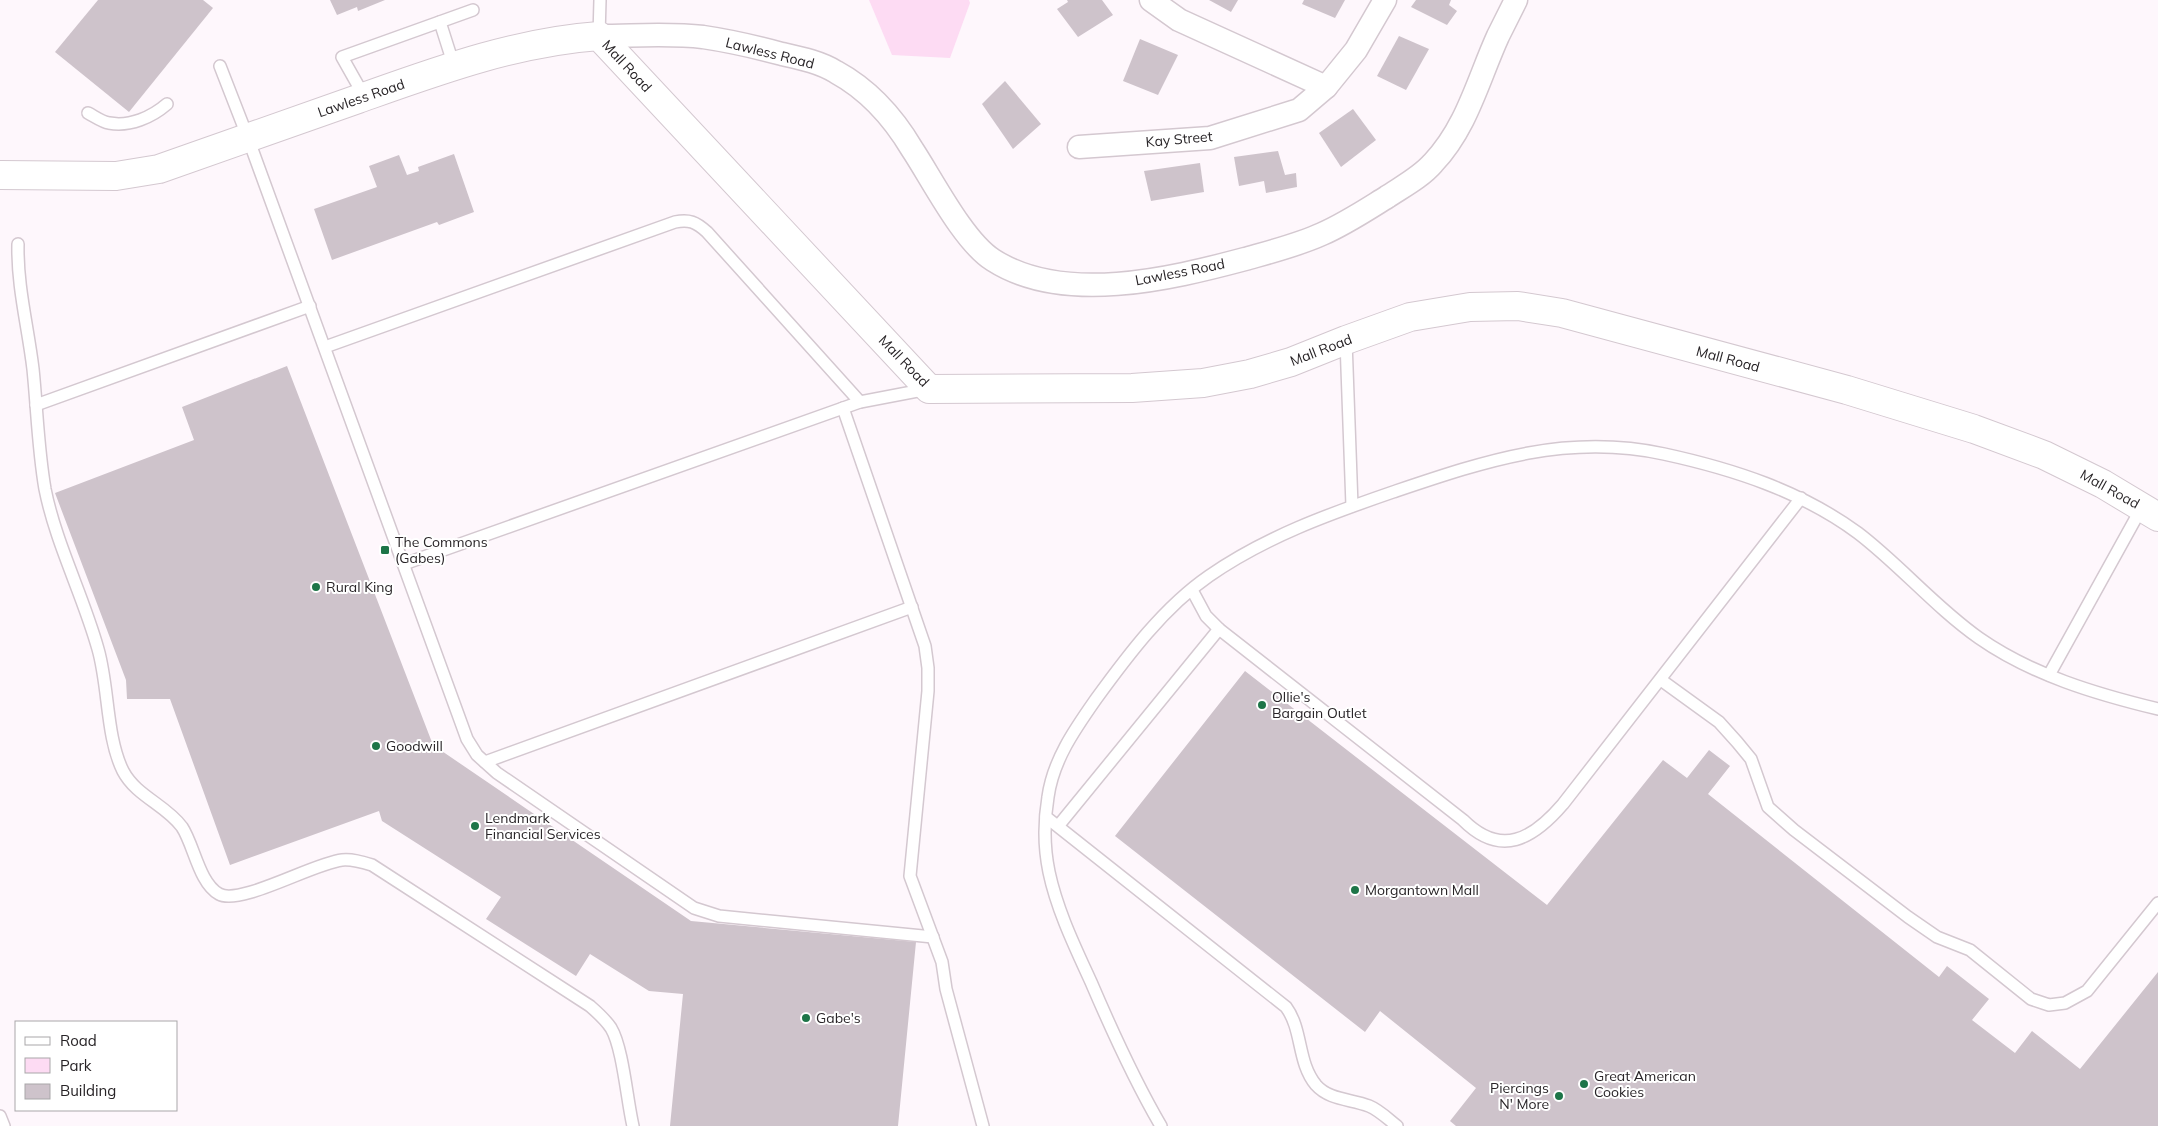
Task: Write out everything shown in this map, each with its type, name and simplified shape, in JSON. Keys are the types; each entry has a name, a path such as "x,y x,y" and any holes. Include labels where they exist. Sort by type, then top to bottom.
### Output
{"street":[{"path":"1151,0 1179,20 1326,87"},
{"name":"Kay Street","path":"1079,147 1210,138 1298,110 1326,87 1356,50 1385,0"},
{"name":"Lawless Road","path":"0,175 116,176 158,169 454,66 534,44 568,38 599,36 673,35 702,37 747,45 806,60 835,71 868,94 891,118 944,201 969,236 990,259 1020,274 1055,282 1099,284 1146,281 1213,267 1270,252 1321,235 1402,187 1431,166 1454,138 1475,96 1497,37 1516,0"},
{"name":"Mall Road","path":"599,36 929,389 1132,388 1203,383 1250,374 1291,362 1410,317 1470,307 1518,306 1562,313 1847,390 1974,429 2044,455 2103,484 2150,512"}],"lane":[{"path":"599,36 600,0"},
{"path":"364,96 342,57 473,10"},
{"path":"440,22 454,66"},
{"path":"220,66 310,306 467,739 477,755 497,773 694,908 719,916 933,937"},
{"path":"88,113 108,123 128,124 156,114 167,104"},
{"path":"324,347 674,222 687,220 697,223 707,232 860,402"},
{"path":"18,244 18,265 45,489 59,537 98,647 117,756 124,773 137,789 174,817 183,829 210,886 220,895 232,897 248,893 326,864 343,860 372,865 590,1006 603,1017 612,1030 617,1044 632,1126"},
{"path":"36,405 310,306"},
{"path":"1346,340 1352,506"},
{"path":"404,564 860,402 929,389"},
{"path":"843,408 925,646 928,668 910,876 942,962 946,989 983,1126"},
{"path":"1161,1126 1146,1100 1108,1020 1058,902 1049,871 1045,834 1048,792 1059,759 1073,731 1142,641 1174,604 1208,576 1268,540 1352,506 1519,453 1567,447 1615,447 1661,453 1744,475 1801,498 1858,533 1940,606 1980,638 2020,662 2049,675 2118,699 2158,709"},
{"path":"1192,590 1206,616 1219,629 1426,793 1463,820 1475,832 1498,841 1514,841 1527,836 1549,820 1661,680 1801,498"},
{"path":"2049,675 2150,512"},
{"path":"485,762 912,607"},
{"path":"1058,826 1219,629"},
{"path":"1661,680 1719,722 1737,742 1751,759 1768,807 1794,830 1908,917 1937,937 1970,950 2031,999 2049,1005 2065,1003 2087,992 2158,903"},
{"path":"1046,817 1286,1007 1297,1027 1302,1057 1317,1086 1328,1094 1340,1099 1370,1106 1396,1126"},
{"path":"0,1116 4,1126"}],"green space":[{"path":"869,0 969,0 970,3 950,58 892,55"}],"building":[{"path":"98,0 203,0 213,8 129,112 55,52"},
{"path":"330,0 385,0 358,11 357,7 337,15"},
{"path":"1067,0 1102,0 1113,15 1078,37 1057,9 1068,2"},
{"path":"1209,0 1238,0 1231,12"},
{"path":"1304,0 1345,0 1335,18 1302,4"},
{"path":"1416,0 1451,0 1449,5 1457,11 1447,25 1411,7"},
{"path":"1399,36 1429,49 1406,90 1377,76"},
{"path":"1140,39 1178,55 1158,95 1123,81"},
{"path":"1005,81 1041,124 1013,149 982,104"},
{"path":"1353,109 1376,140 1341,167 1319,133"},
{"path":"1278,151 1285,175 1296,173 1297,187 1266,193 1264,181 1239,186 1234,157"},
{"path":"454,154 474,212 439,225 437,222 332,260 314,209 377,187 369,166 399,155 407,175 419,171 418,167"},
{"path":"1200,163 1204,192 1151,201 1144,171"},
{"path":"287,366 433,745 691,921 916,942 898,1126 670,1126 683,994 649,991 590,954 576,976 486,919 501,897 382,821 379,811 230,865 170,699 127,699 126,680 55,493 194,440 182,407"},
{"name":"Morgantown Mall","path":"1245,671 1547,905 1663,760 1687,778 1709,750 1730,766 1708,794 1939,977 1947,966 1989,999 1972,1020 2015,1053 2032,1031 2080,1069 2158,972 2158,1126 1456,1126 1450,1121 1476,1088 1380,1011 1365,1032 1115,836"}],"place":[{"name":"The Commons (Gabes)","path":"385,550"},
{"name":"Rural King","path":"316,587"},
{"name":"Ollie's Bargain Outlet","path":"1262,705"},
{"name":"Goodwill","path":"376,746"},
{"name":"Lendmark Financial Services","path":"475,826"},
{"name":"Morgantown Mall","path":"1355,890"},
{"name":"Gabe's","path":"806,1018"},
{"name":"Great American Cookies","path":"1584,1084"},
{"name":"Piercings N' More","path":"1559,1096"}]}
